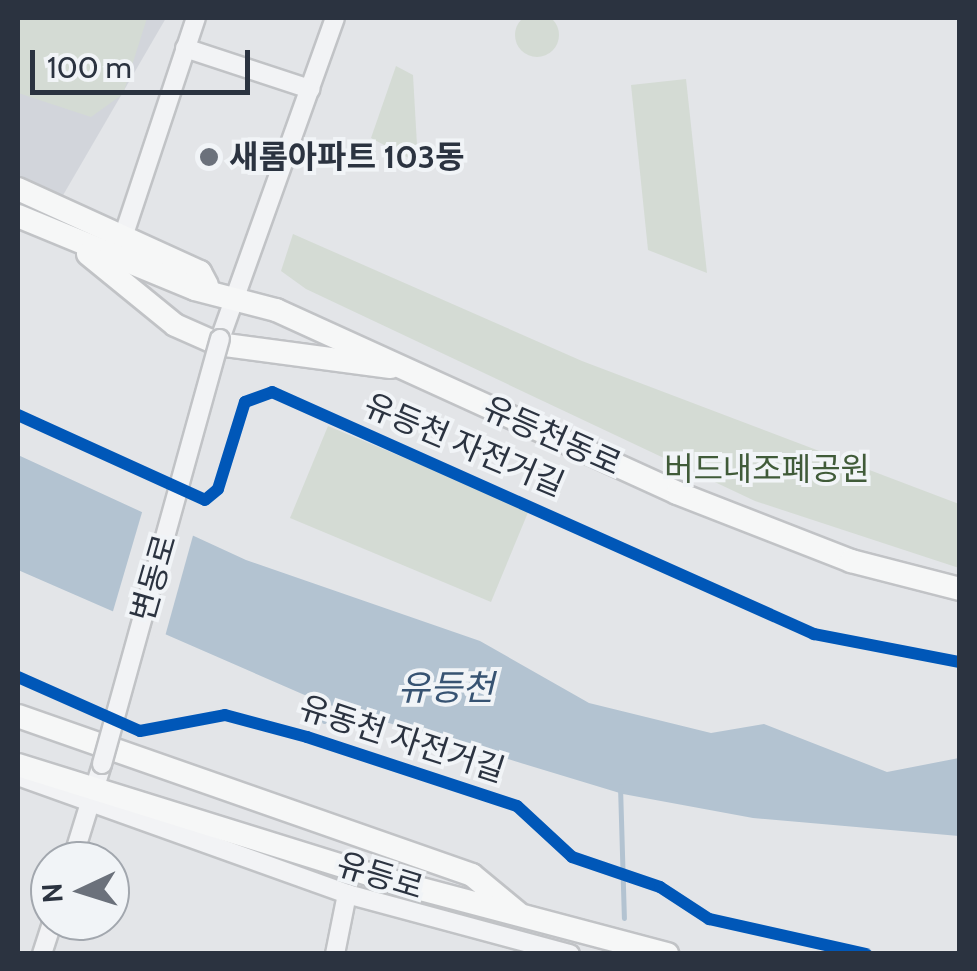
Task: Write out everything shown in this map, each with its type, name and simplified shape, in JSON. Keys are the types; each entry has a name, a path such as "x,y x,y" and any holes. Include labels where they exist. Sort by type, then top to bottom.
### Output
{"main road":[{"name":"유등천동로","path":"18,189 200,272 207,285"},
{"name":"유등천동로","path":"18,216 194,288 207,285 238,296 677,493 852,561 960,589"},
{"path":"60,236 174,324 218,344 292,361 398,367"},
{"path":"18,716 472,875 525,919"},
{"name":"유등로","path":"18,749 96,784"},
{"name":"유등로","path":"18,765 96,784 525,919 668,954"}],"street":[{"path":"123,237 196,18"},
{"name":"변동로","path":"78,841 220,339 335,18"},
{"path":"185,48 310,89"},
{"path":"18,776 96,784 348,894 570,954"},
{"path":"334,954 348,894"}],"shaded area":[{"path":"18,18 166,18 62,197 18,177"}],"green space":[{"path":"537,13 553,19 559,35 553,51 537,57 521,51 515,35 521,19"},
{"path":"18,18 147,18 123,94 91,117 18,93"},
{"path":"396,66 413,75 418,163 371,138"},
{"path":"686,79 707,273 648,250 631,85"},
{"name":"버드내조폐공원","path":"293,234 582,361 959,504 959,568 755,501 306,289 281,271"},
{"path":"328,426 529,510 491,602 290,518"}],"water":[{"name":"유등천","path":"18,455 246,560 480,641 589,703 711,733 764,724 887,772 959,758 959,836 753,818 623,794 323,703 18,570"}],"pier":[{"path":"143,509 194,532 164,640 111,618"}],"waterway":[{"path":"322,699 324,721"},
{"path":"620,786 624,918"}],"cycle path":[{"name":"유등천 자전거길","path":"18,415 205,500 218,489 245,402 272,392 814,634 960,662"},
{"name":"유동천 자전거길","path":"18,677 140,731 225,715 307,737 517,806 572,857 660,887 709,919 866,954"}],"place":[{"name":"새롬아파트 103동","path":"209,157"}]}
